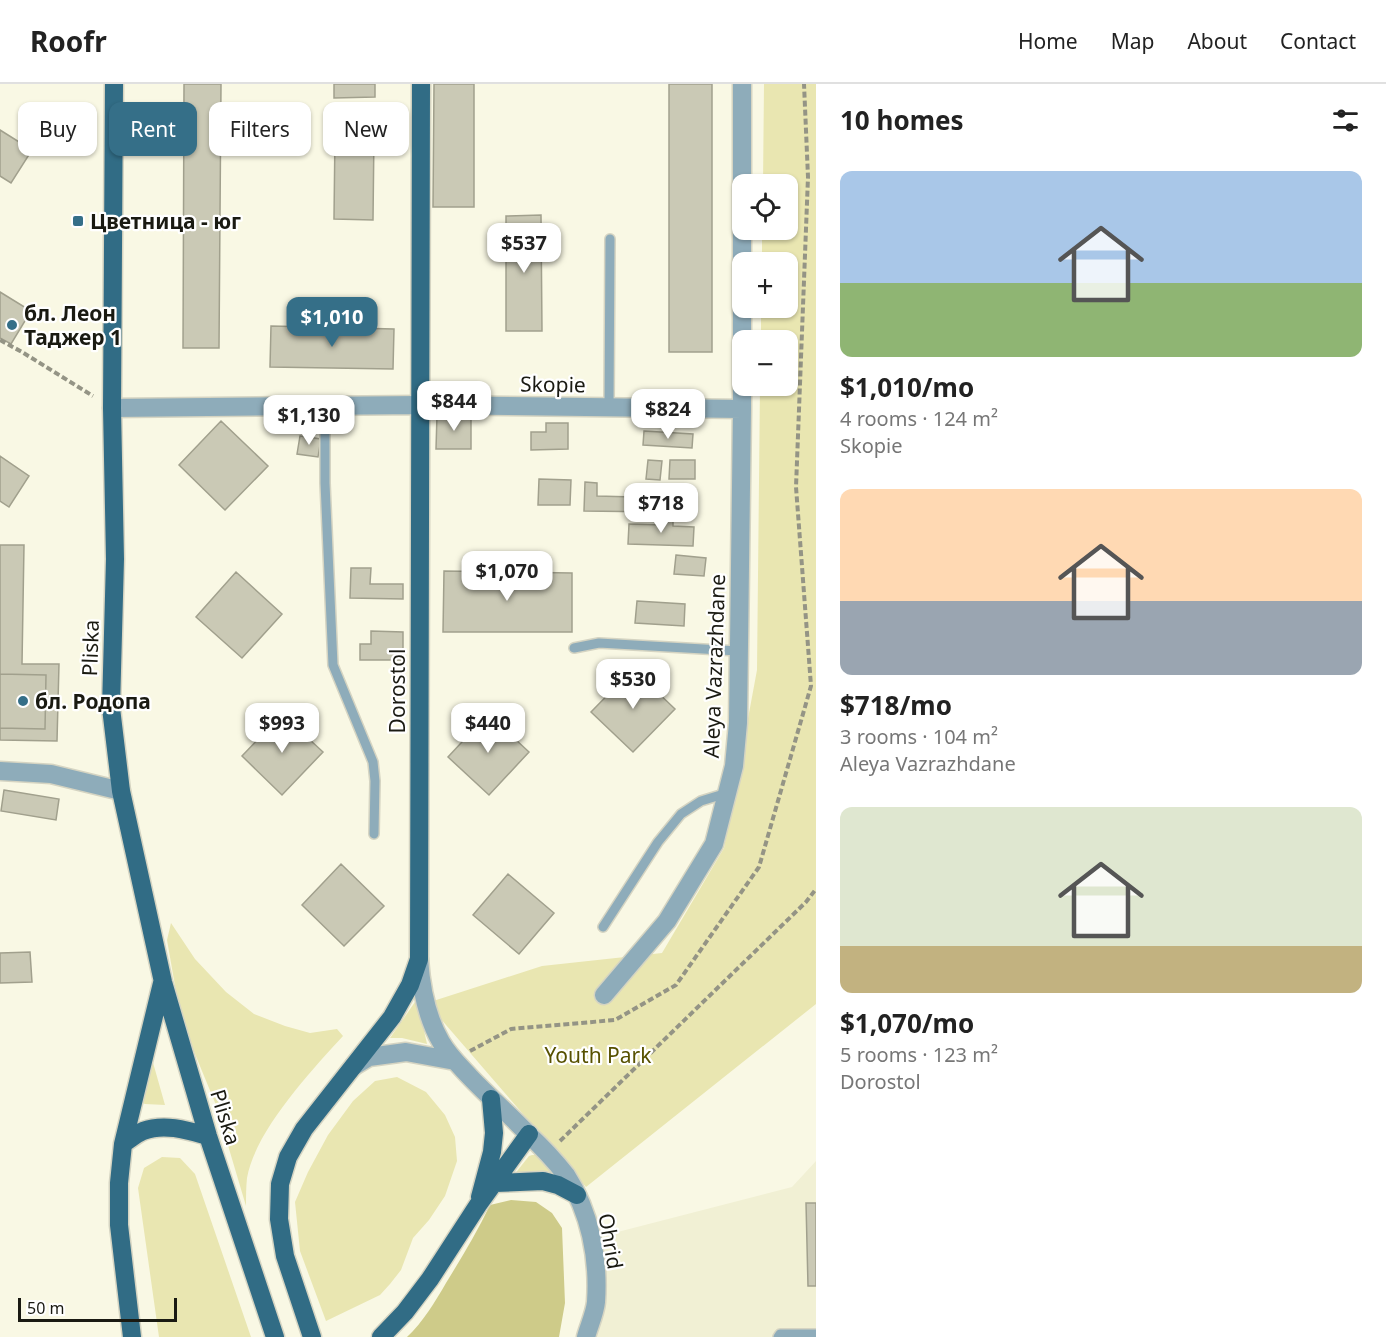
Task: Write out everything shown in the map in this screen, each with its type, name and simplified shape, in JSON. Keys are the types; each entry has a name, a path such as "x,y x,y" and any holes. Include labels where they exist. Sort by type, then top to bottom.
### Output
{"main road":[{"name":"Pliska","path":"114,84 112,408 115,559 111,708 121,791 163,982 208,1136 275,1337"},
{"name":"Dorostol","path":"312,1337 285,1256 279,1219 280,1184 288,1157 304,1129 392,1017 410,985 418,960 421,84"},
{"path":"132,1337 119,1225 119,1183 123,1144 163,982"},
{"path":"478,1205 492,1152 494,1133 491,1099"},
{"path":"123,1144 142,1131 160,1127 208,1136"},
{"path":"381,1337 405,1312 430,1279 478,1205 529,1134"},
{"path":"495,1183 543,1181 558,1185 577,1195"}],"street":[{"name":"Aleya Vazrazhdane","path":"604,995 667,921 714,844 734,765 738,723 742,410 742,84"},
{"name":"Skopie","path":"112,408 420,405 742,410"},
{"path":"0,771 51,774 121,791"},
{"name":"Ohrid","path":"418,960 429,1014 441,1042 455,1061 491,1099 548,1153 577,1195 590,1227 596,1265 596,1303 586,1337"},
{"path":"354,1066 369,1057 406,1052 455,1061"}],"lane":[{"path":"609,407 610,239"},
{"path":"325,406 325,483 333,665 373,762 374,834"},
{"path":"574,648 599,643 738,651"},
{"path":"603,927 658,842 681,814 701,801 727,793"},
{"path":"778,1337 780,1334 816,1334"}],"path":[{"path":"455,1061 511,1029 615,1020 676,986 759,867 811,686 796,487 808,177 804,84"},
{"path":"0,340 112,408"},
{"path":"575,1126 806,902 816,889"}],"shaded area":[{"path":"816,1161 816,1337 597,1337 606,1235 792,1187"},
{"path":"511,1200 536,1202 552,1213 562,1228 565,1303 559,1337 407,1337 433,1304 490,1205"}],"green space":[{"name":"Youth Park","path":"764,84 816,84 816,1004 586,1187 427,1003 542,966 662,953 724,848 757,670 760,396 798,396 798,330 761,330 761,318 798,318 798,252 762,252 762,240 798,240 798,174 763,174"},
{"path":"171,923 195,959 226,992 254,1014 310,1033 337,1029 343,1036 286,1102 261,1141 247,1178 246,1206 216,1105 181,1020 167,940"},
{"path":"415,1002 427,1044 402,1038 390,1038"},
{"path":"152,1059 165,1105 140,1102"},
{"path":"397,1077 426,1092 445,1115 455,1137 457,1161 445,1196 429,1220 413,1238 401,1270 390,1284 380,1295 326,1321 300,1251 295,1202 328,1135 353,1101 375,1081"},
{"path":"532,1155 536,1155 559,1176 514,1175"},
{"path":"162,1157 180,1158 195,1174 251,1337 159,1337 138,1188 144,1168"}],"building":[{"path":"184,84 221,84 221,102 209,102 209,156 220,156 219,348 183,348 184,156 197,156 197,102 184,102"},
{"path":"334,84 375,84 375,97 334,98"},
{"path":"434,84 474,84 474,207 433,207"},
{"path":"669,84 712,84 712,352 669,352"},
{"path":"0,130 18,141 18,156 28,156 11,183 0,176"},
{"path":"335,156 374,156 373,220 334,219"},
{"path":"541,215 542,331 506,331 506,216"},
{"name":"бл. Леон Таджер 1","path":"0,292 31,311 11,344 0,338"},
{"path":"271,326 394,329 393,369 270,367"},
{"path":"437,415 471,415 471,449 436,449"},
{"path":"221,421 268,466 225,510 179,465"},
{"path":"546,423 568,423 568,449 531,450 531,432 546,432"},
{"path":"644,431 693,434 692,448 643,445"},
{"path":"300,436 321,439 318,457 297,454"},
{"path":"0,456 29,476 9,507 0,501"},
{"path":"648,460 662,461 660,480 646,479"},
{"path":"670,460 695,460 695,479 669,479"},
{"path":"539,479 571,480 570,505 538,505"},
{"path":"585,482 597,483 597,496 634,497 635,489 646,489 646,496 659,496 659,512 584,511"},
{"path":"664,517 673,517 673,526 694,527 693,546 628,544 629,524 664,525"},
{"path":"0,545 24,545 22,664 59,664 57,741 0,740"},
{"path":"676,555 706,558 704,576 674,574"},
{"path":"351,568 371,568 370,584 403,584 403,599 350,598"},
{"path":"444,571 572,573 572,632 443,632"},
{"path":"236,572 282,614 242,658 196,617"},
{"path":"637,601 685,604 684,626 635,623"},
{"path":"371,631 403,632 403,660 360,660 360,644 371,644"},
{"path":"633,669 675,709 633,752 591,712"},
{"name":"бл. Родопа","path":"0,674 46,675 45,729 0,728"},
{"path":"282,714 323,752 282,795 242,756"},
{"path":"488,714 529,752 489,795 448,757"},
{"path":"4,790 59,799 56,820 1,811"},
{"path":"341,864 384,906 344,946 302,905"},
{"path":"508,874 554,913 519,954 473,915"},
{"path":"30,952 32,982 0,983 0,953"},
{"path":"806,1203 816,1203 816,1286 808,1286"}],"place":[{"name":"Цветница - юг","path":"78,221"},
{"name":"бл. Леон Таджер 1","path":"12,325"},
{"name":"бл. Родопа","path":"23,701"}]}
